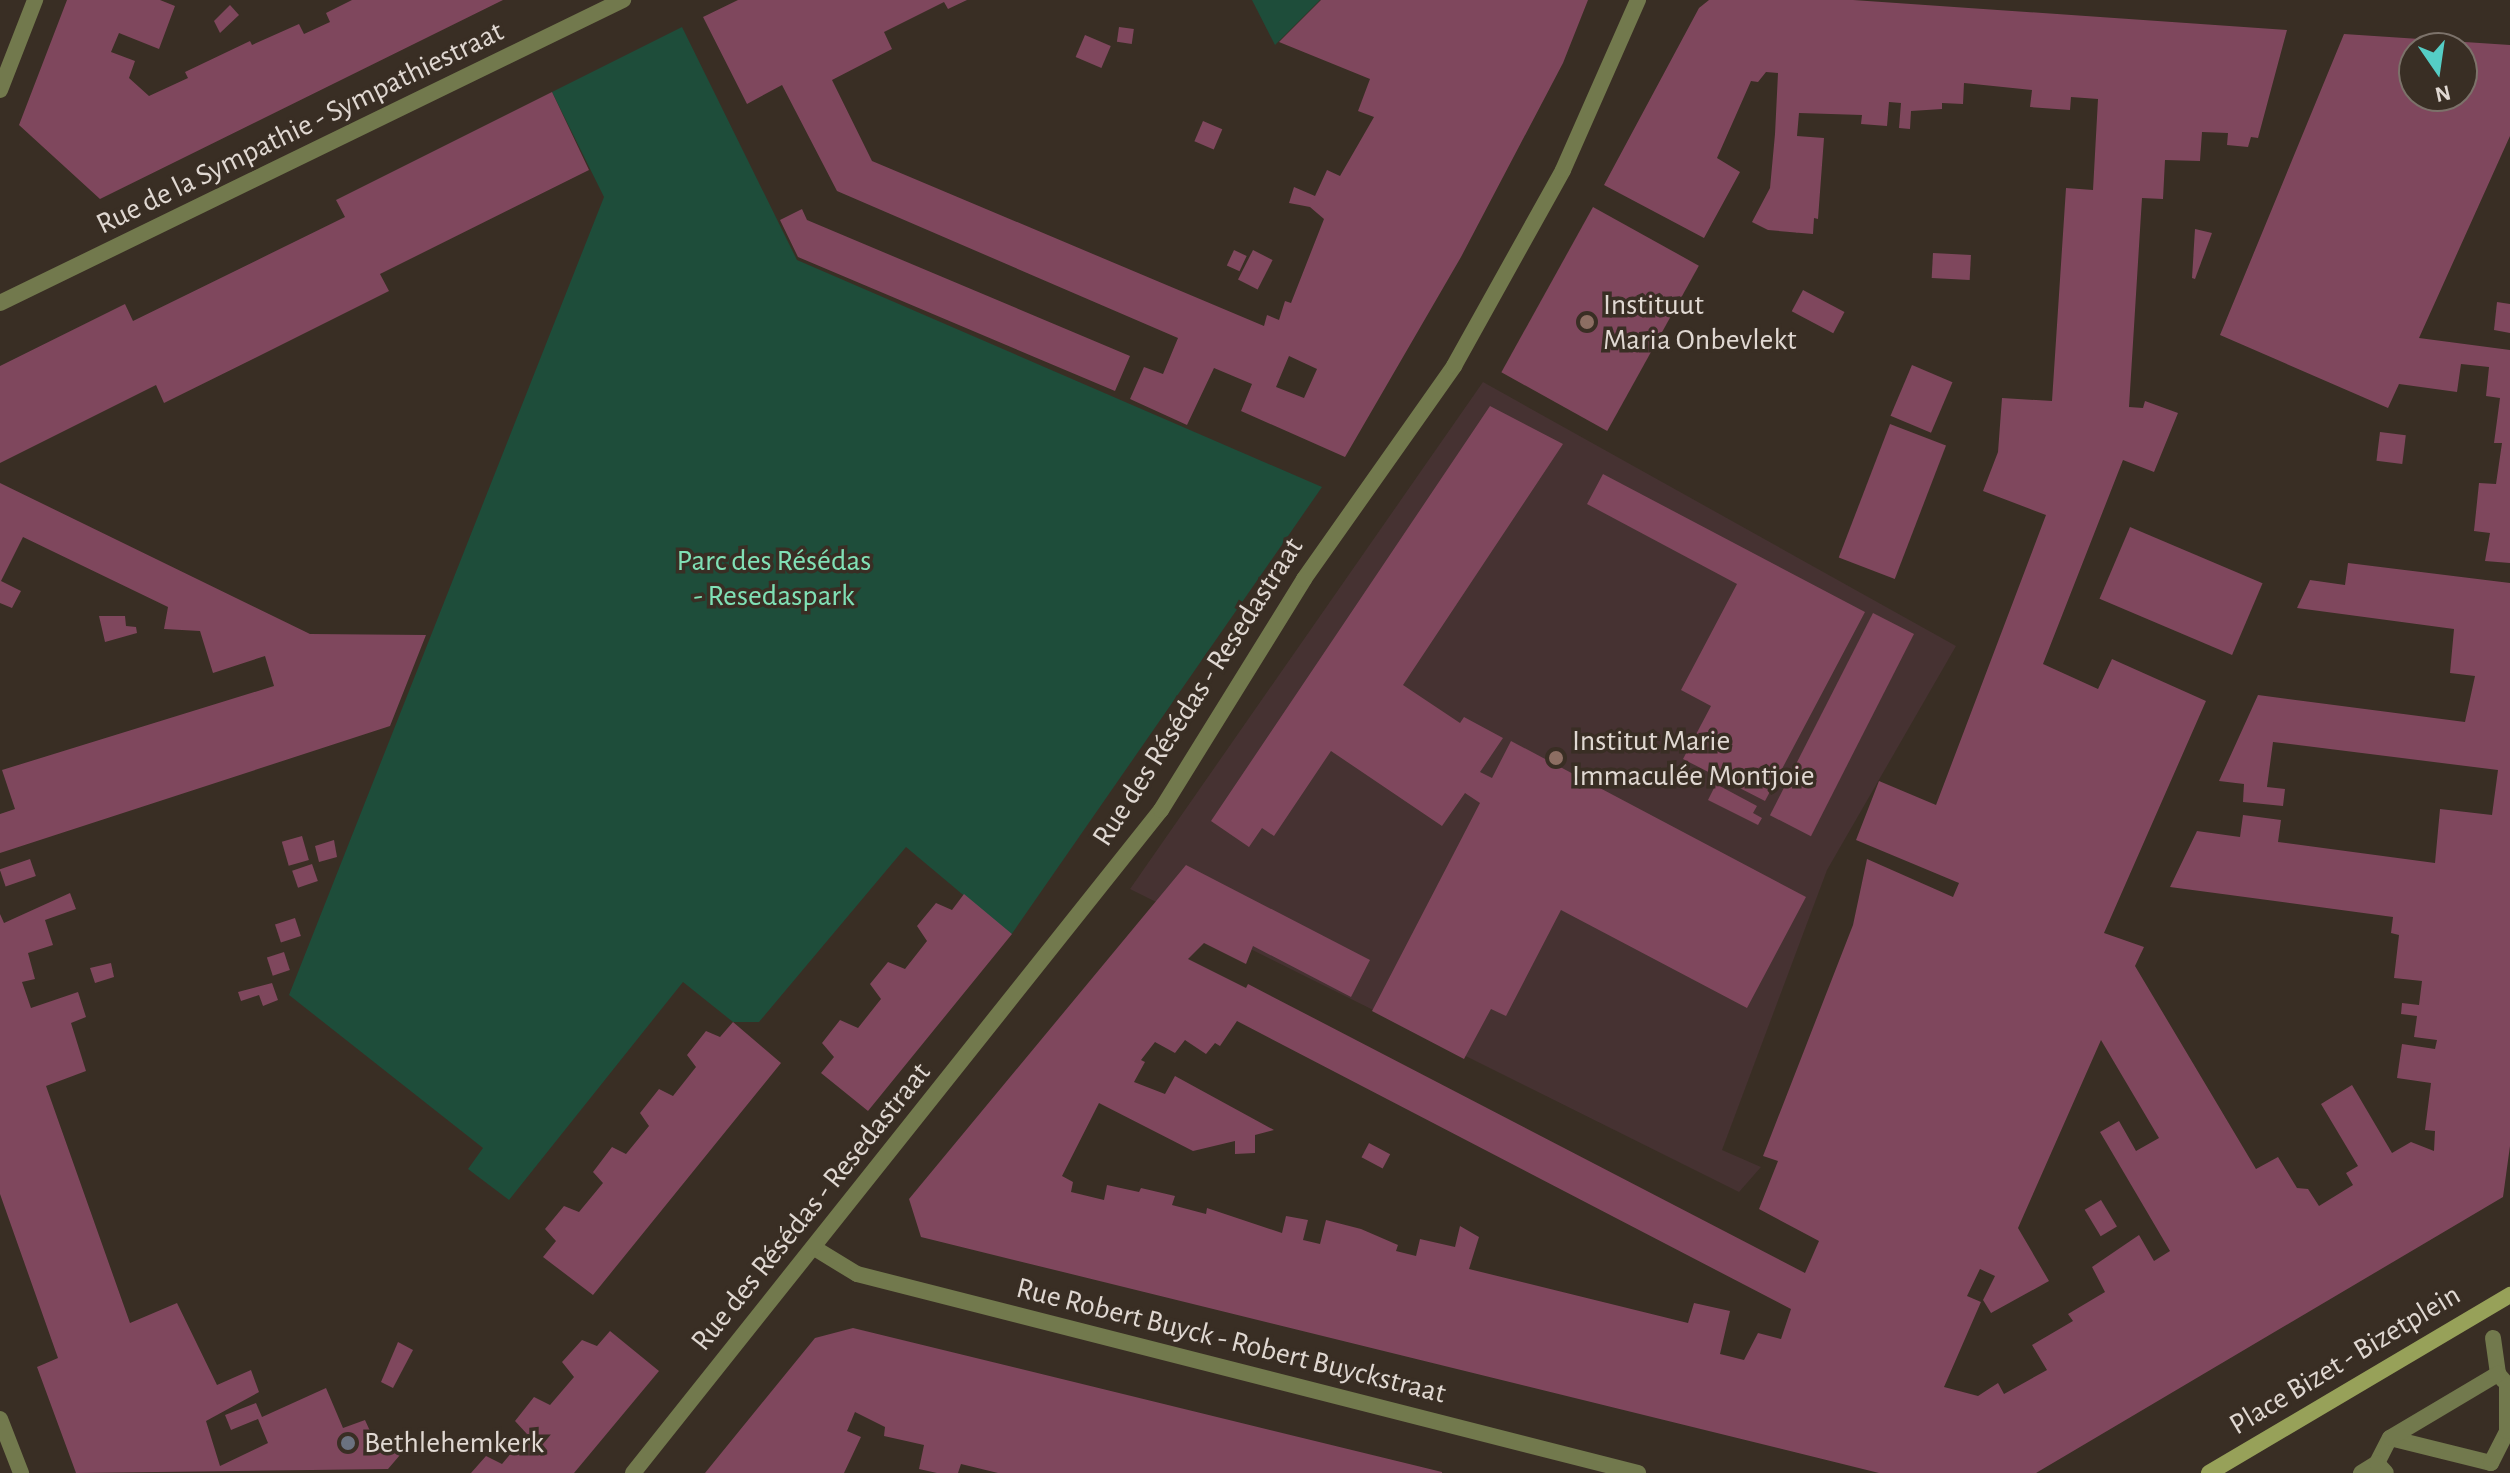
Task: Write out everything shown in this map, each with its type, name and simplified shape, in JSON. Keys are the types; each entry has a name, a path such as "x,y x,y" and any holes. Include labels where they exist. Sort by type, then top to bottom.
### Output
{"street":[{"path":"0,90 35,0"},
{"name":"Rue de la Sympathie - Sympathiestraat","path":"0,303 623,0"},
{"name":"Rue des Résédas - Resedastraat","path":"633,1473 816,1249 1161,810 1304,579 1454,366 1563,170 1638,0"},
{"name":"Rue Robert Buyck - Robert Buyckstraat","path":"816,1249 857,1274 1638,1473"},
{"name":"Place Bizet - Bizetplein","path":"2209,1473 2510,1295"},
{"path":"2390,1438 2487,1468 2507,1431 2505,1382 2493,1338"},
{"path":"2361,1473 2382,1468 2390,1438 2505,1382"},
{"path":"0,1419 21,1473"}],"shaded area":[{"name":"Institut Marie Immaculée Montjoie","path":"1483,382 1956,646 1827,870 1722,1150 1761,1167 1739,1192 1130,889"}],"green space":[{"path":"1252,0 1320,0 1275,45"},
{"name":"Parc des Résédas - Resedaspark","path":"682,27 797,260 1322,487 1011,935 906,847 759,1022 733,1022 683,982 509,1200 468,1169 483,1148 289,995 604,197 552,92"}],"building":[{"path":"67,0 160,0 175,6 159,49 119,33 111,52 135,61 129,78 149,96 188,78 185,72 250,41 252,45 299,24 304,34 330,22 326,13 352,0 503,0 100,199 19,125"},
{"path":"738,0 967,0 948,9 944,2 884,32 892,49 832,80 872,161 1264,326 1267,315 1279,320 1285,301 1291,303 1324,219 1310,207 1289,203 1294,187 1315,196 1327,170 1340,176 1374,117 1358,111 1370,79 1279,42 1321,0 1588,0 1563,63 1461,257 1345,457 1241,411 1252,384 1214,368 1187,425 1130,399 1144,367 1163,374 1178,338 837,191 782,85 747,104 703,17","holes":["1289,356 1317,369 1304,398 1276,387"]},
{"path":"1709,0 1853,0 2287,30 2258,138 2251,137 2248,147 2227,145 2228,133 2202,132 2200,161 2165,160 2163,199 2142,198 2129,407 2143,408 2145,401 2178,413 2154,472 2123,460 2043,664 2098,689 2112,659 2206,701 2104,933 2144,947 2135,966 2256,1169 2278,1157 2297,1188 2308,1189 2319,1206 2353,1185 2346,1173 2358,1166 2321,1104 2352,1085 2392,1153 2411,1142 2434,1151 2435,1131 2425,1130 2431,1083 2397,1078 2402,1044 2435,1049 2437,1040 2414,1037 2417,1016 2401,1014 2402,1003 2419,1005 2422,981 2394,978 2399,935 2391,933 2393,917 2170,887 2197,831 2240,837 2243,815 2281,820 2278,842 2435,863 2440,809 2492,815 2498,770 2273,742 2267,787 2285,789 2283,806 2243,802 2244,784 2219,781 2258,695 2465,722 2475,676 2450,673 2454,629 2297,608 2310,580 2345,585 2348,563 2510,583 2510,1146 2503,1197 2036,1473 1879,1473 921,1237 909,1199 1186,865 1370,960 1351,997 1253,946 1246,964 1204,943 1188,959 1246,988 1248,984 1805,1273 1819,1241 1759,1209 1778,1161 1763,1156 1853,925 1867,859 1953,897 1959,883 1856,840 1879,781 1936,805 2046,515 1983,491 1998,452 2002,398 2052,401 2066,188 2093,190 2098,99 2071,97 2070,110 2030,107 2032,90 1964,83 1963,104 1942,103 1942,109 1911,111 1910,129 1899,128 1901,103 1889,102 1887,126 1861,124 1862,115 1799,113 1797,136 1824,138 1818,219 1814,218 1813,234 1768,230 1752,222 1770,188 1778,73 1766,72 1758,82 1751,81 1717,158 1740,172 1704,238 1604,185 1699,8","holes":["1237,1021 1791,1309 1781,1339 1758,1333 1744,1360 1720,1354 1730,1311 1694,1303 1688,1323 1469,1269 1479,1237 1460,1226 1455,1247 1420,1239 1416,1256 1396,1251 1398,1245 1361,1229 1326,1220 1320,1244 1303,1240 1308,1220 1286,1216 1282,1233 1207,1208 1206,1214 1172,1205 1175,1196 1141,1188 1139,1192 1107,1185 1104,1200 1071,1192 1073,1182 1062,1176 1099,1103 1193,1151 1235,1141 1235,1154 1255,1153 1255,1135 1274,1130 1175,1076 1165,1094 1134,1082 1145,1062 1141,1060 1155,1042 1175,1053 1185,1040 1206,1054 1215,1043 1220,1046","2101,1040 2159,1138 2136,1151 2119,1121 2100,1132 2170,1251 2154,1261 2139,1235 2092,1267 2105,1292 2068,1314 2073,1321 2032,1345 2047,1370 2004,1394 1998,1383 1978,1396 1944,1387 1981,1302 1967,1296 1980,1269 1995,1276 1983,1300 1991,1313 2049,1281 2018,1228"]},
{"path":"230,5 239,15 220,33 214,21"},
{"path":"1119,27 1134,29 1132,44 1117,42"},
{"path":"2344,34 2398,38 2398,112 2478,112 2478,43 2510,45 2510,136 2419,338 2510,350 2510,563 2485,561 2490,533 2474,531 2479,483 2496,484 2502,443 2494,443 2500,398 2486,396 2489,367 2461,364 2457,392 2399,384 2388,408 2220,335"},
{"path":"1085,35 1111,46 1101,68 1076,57"},
{"path":"552,92 589,170 380,274 389,291 277,347 164,403 156,385 0,463 0,366 125,304 133,321 345,217 336,200"},
{"path":"1203,121 1222,129 1214,149 1194,141"},
{"path":"1593,207 1699,266 1607,431 1501,372"},
{"path":"802,209 807,220 1130,356 1115,391 798,257 780,220"},
{"path":"2195,229 2212,233 2195,279 2192,278"},
{"path":"1234,250 1247,256 1240,271 1227,265"},
{"path":"1253,250 1273,260 1258,289 1238,279"},
{"path":"1933,253 1971,255 1970,280 1932,278"},
{"path":"1803,290 1844,312 1833,333 1792,311"},
{"path":"2497,302 2510,304 2510,333 2494,330"},
{"path":"1912,365 1953,382 1931,433 1891,416"},
{"path":"1490,406 1563,444 1403,685 1460,723 1464,717 1503,738 1480,772 1492,778 1511,741 1806,897 1747,1008 1561,910 1506,1016 1491,1009 1464,1059 1372,1011 1480,803 1465,793 1442,826 1331,751 1274,836 1262,828 1249,847 1211,821"},
{"path":"1890,424 1946,446 1895,579 1839,558"},
{"path":"2380,432 2406,435 2402,464 2376,461"},
{"path":"1603,474 1865,612 1765,801 1683,759 1711,706 1681,690 1737,584 1587,504"},
{"path":"0,483 310,634 426,635 390,726 0,853 0,814 15,809 2,770 274,686 265,656 213,673 200,631 164,629 168,607 23,537 1,581 21,591 12,608 0,603"},
{"path":"2130,527 2263,583 2232,655 2100,599"},
{"path":"1873,613 1914,634 1811,836 1770,815"},
{"path":"99,616 125,616 126,626 136,627 137,633 105,642"},
{"path":"1716,784 1757,806 1753,813 1762,818 1758,825 1708,800"},
{"path":"302,836 309,860 289,866 282,842"},
{"path":"334,840 337,857 319,862 315,846"},
{"path":"30,859 36,876 6,886 0,869"},
{"path":"312,864 318,881 298,888 292,871"},
{"path":"70,893 76,909 45,920 53,945 28,953 35,979 22,982 31,1008 78,992 86,1017 71,1023 86,1071 46,1086 130,1323 177,1303 217,1385 251,1370 259,1392 206,1421 220,1466 268,1443 258,1419 231,1430 225,1415 256,1403 262,1417 326,1388 343,1428 365,1420 370,1431 400,1455 388,1469 76,1473 37,1367 58,1358 0,1194 0,914 4,923"},
{"path":"964,894 1012,934 868,1111 821,1073 834,1057 822,1043 840,1020 858,1028 881,999 870,984 888,962 905,969 927,941 917,926 936,903 952,910"},
{"path":"295,918 301,936 281,943 275,924"},
{"path":"284,952 290,970 273,976 267,958"},
{"path":"111,963 114,977 95,983 90,968"},
{"path":"272,983 278,1000 263,1006 259,995 241,1001 238,992"},
{"path":"733,1022 781,1063 593,1295 543,1257 556,1241 545,1229 564,1206 579,1212 603,1183 593,1172 612,1147 626,1154 649,1126 640,1113 659,1089 673,1096 696,1067 687,1055 706,1031 720,1037"},
{"path":"1369,1143 1390,1154 1383,1168 1361,1157"},
{"path":"2101,1200 2117,1227 2101,1236 2085,1210"},
{"path":"853,1328 1442,1473 998,1473 961,1464 958,1473 937,1473 919,1469 924,1445 884,1436 885,1427 855,1412 847,1431 861,1437 844,1473 705,1473 815,1338"},
{"path":"610,1331 659,1371 574,1473 471,1473 486,1456 502,1464 527,1434 515,1421 534,1397 550,1405 574,1377 562,1362 582,1340 597,1346"},
{"path":"398,1342 413,1350 393,1388 381,1382"}],"place":[{"name":"Instituut Maria Onbevlekt","path":"1587,322"},
{"name":"Institut Marie Immaculée Montjoie","path":"1556,758"},
{"name":"Bethlehemkerk","path":"348,1443"}]}
